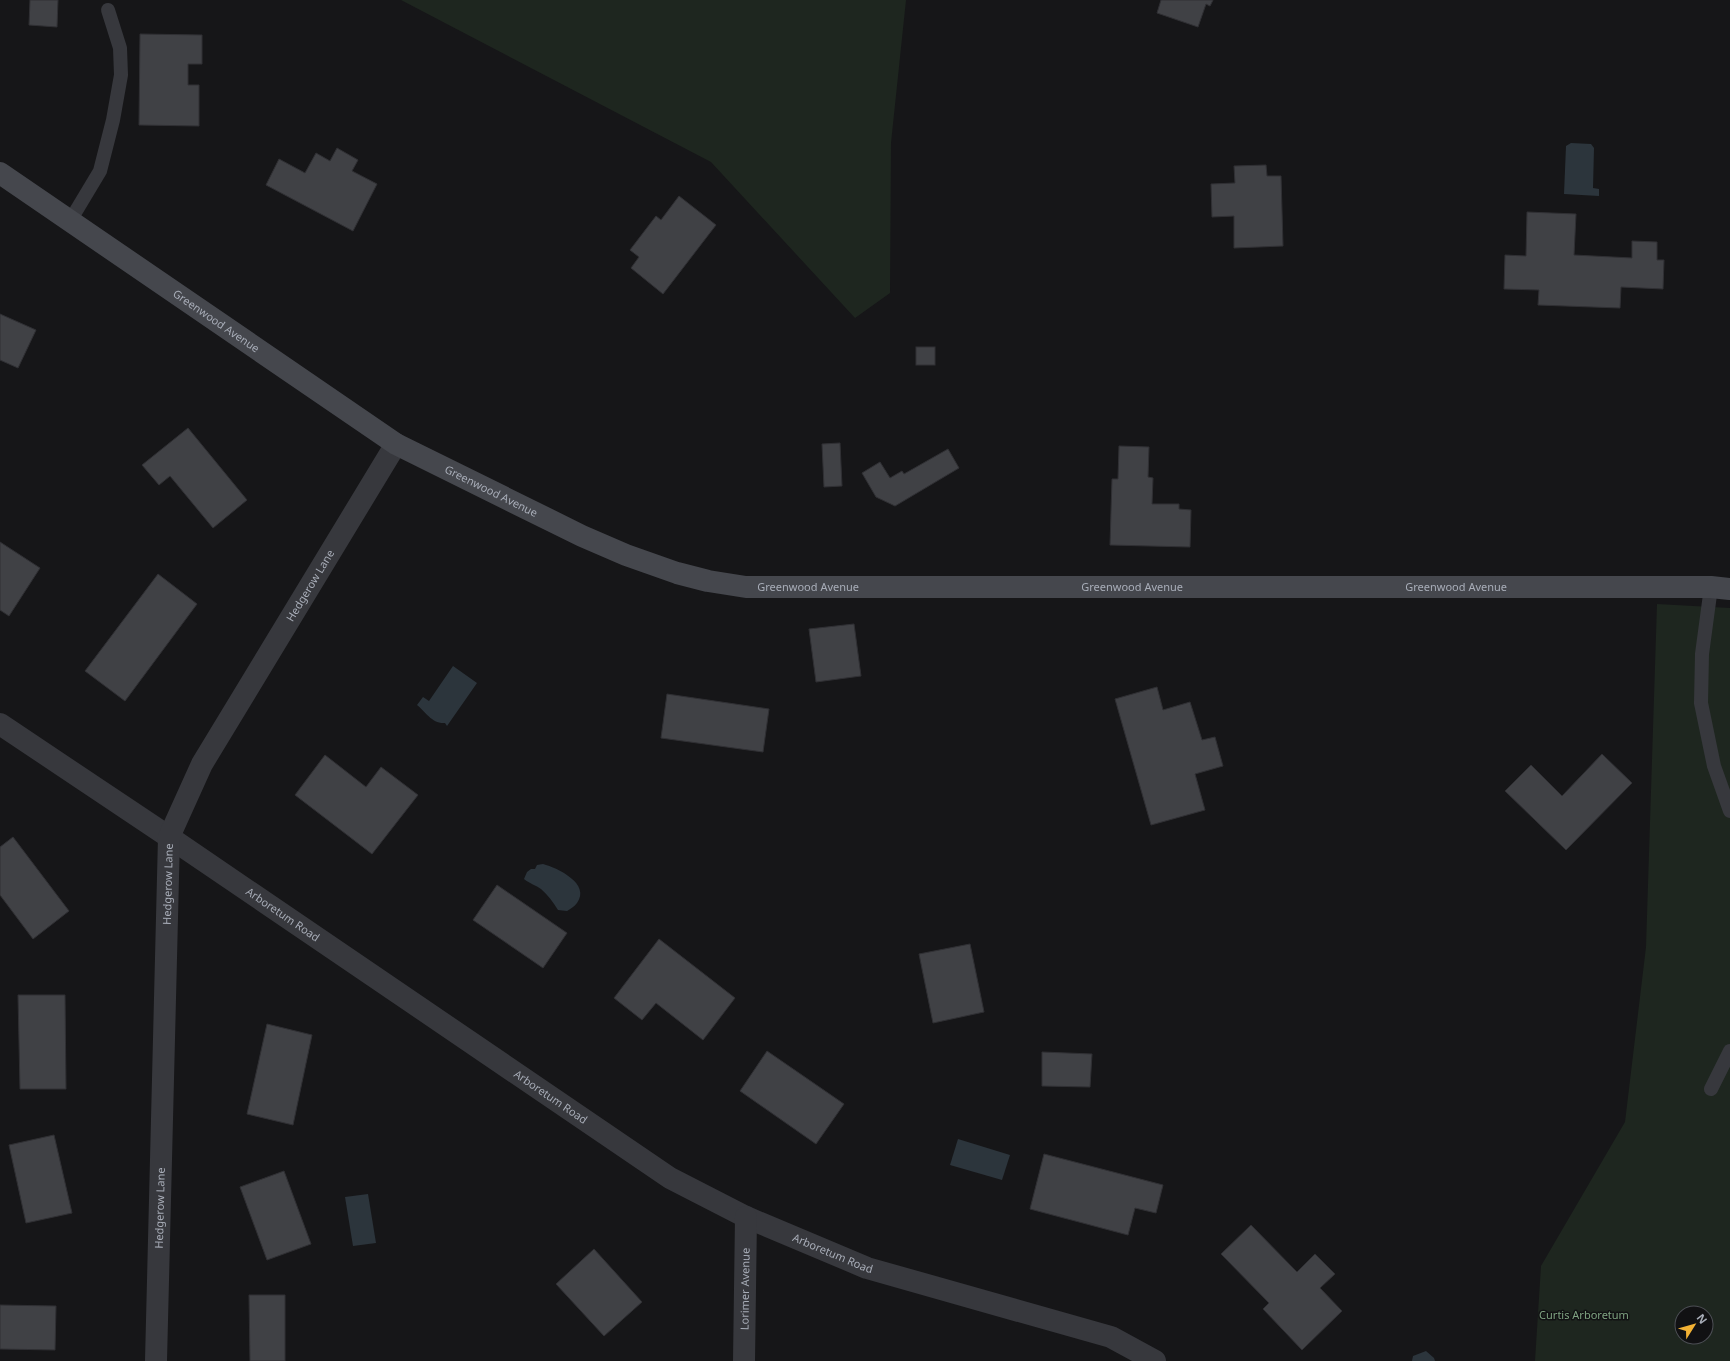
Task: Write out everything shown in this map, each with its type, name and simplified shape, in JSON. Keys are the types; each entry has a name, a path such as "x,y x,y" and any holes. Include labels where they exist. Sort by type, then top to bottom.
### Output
{"main road":[{"name":"Greenwood Avenue","path":"0,173 396,444 582,536 626,555 677,573 708,581 746,587 1720,588"}],"street":[{"name":"Hedgerow Lane","path":"156,1361 169,837 202,764 396,444"},
{"name":"Arboretum Road","path":"0,724 169,837 670,1178 746,1217 867,1268 1111,1337 1155,1361"},
{"name":"Lorimer Avenue","path":"744,1361 746,1217"}],"lane":[{"path":"70,221 100,171 113,120 121,75 120,48 108,10"},
{"path":"1720,588 1702,654 1701,703 1714,766 1730,811"},
{"path":"1711,1089 1730,1051"}],"green space":[{"path":"401,0 906,0 891,143 890,293 855,318 711,162"},
{"name":"Curtis Arboretum","path":"1657,604 1730,608 1730,1361 1535,1361 1541,1266 1625,1122 1646,947"}],"shaded area":[{"path":"1571,143 1591,144 1594,148 1593,188 1599,189 1599,196 1564,194 1566,146"},
{"path":"453,666 477,683 447,726 445,723 436,722 433,720 417,705 423,697 429,701"},
{"path":"543,864 564,873 576,883 580,889 580,896 577,903 567,911 558,910 544,891 524,879 527,872 531,869 535,869 537,865"},
{"path":"958,1139 1010,1155 1002,1180 950,1165"},
{"path":"368,1194 376,1243 353,1246 345,1197"},
{"path":"1426,1351 1434,1358 1435,1361 1412,1361 1413,1356"}],"building":[{"path":"30,0 58,0 57,27 29,25"},
{"path":"1161,0 1213,0 1210,6 1206,4 1198,27 1157,13"},
{"path":"140,34 202,35 202,64 188,64 188,85 199,85 199,126 139,125"},
{"path":"337,148 358,160 352,171 377,184 353,231 266,185 279,159 305,173 316,153 330,161"},
{"path":"1266,165 1267,176 1281,176 1283,246 1234,248 1234,216 1212,217 1211,184 1235,183 1234,166"},
{"path":"679,196 716,225 663,294 631,268 639,257 630,250 656,216 661,220"},
{"path":"1527,212 1576,214 1574,255 1632,258 1632,241 1657,242 1657,260 1664,260 1663,289 1621,287 1620,308 1538,305 1539,290 1504,289 1505,255 1526,256"},
{"path":"0,314 36,330 18,368 0,360"},
{"path":"916,347 935,347 935,365 916,365"},
{"path":"188,428 247,500 213,528 170,476 159,485 142,465"},
{"path":"840,443 842,486 824,487 822,444"},
{"path":"1119,446 1149,447 1148,477 1153,478 1152,504 1179,504 1179,509 1191,510 1190,547 1110,545 1112,479 1118,479"},
{"path":"948,449 959,468 895,506 876,497 862,473 880,462 890,478 902,471 904,474"},
{"path":"0,542 40,568 9,616 0,610"},
{"path":"158,574 197,604 125,701 85,671"},
{"path":"854,624 861,676 816,682 809,629"},
{"path":"1157,687 1163,710 1190,702 1202,740 1215,737 1223,766 1195,774 1205,810 1151,825 1115,699"},
{"path":"667,694 769,709 763,752 661,738"},
{"path":"1602,754 1632,783 1566,850 1505,791 1531,765 1562,796"},
{"path":"325,755 366,787 381,767 418,795 372,854 295,795"},
{"path":"13,837 69,911 33,939 0,895 0,847"},
{"path":"497,885 567,933 543,968 473,920"},
{"path":"659,939 735,998 703,1040 656,1003 642,1020 614,998"},
{"path":"970,944 984,1012 933,1023 919,954"},
{"path":"18,995 65,995 66,1089 20,1089"},
{"path":"267,1024 312,1035 293,1125 247,1114"},
{"path":"767,1051 844,1104 816,1144 740,1091"},
{"path":"1042,1052 1092,1054 1090,1087 1042,1086"},
{"path":"54,1135 72,1213 26,1223 9,1145"},
{"path":"1044,1154 1163,1185 1156,1213 1135,1208 1128,1235 1030,1209"},
{"path":"284,1171 311,1244 267,1260 240,1187"},
{"path":"1251,1225 1297,1272 1315,1254 1335,1274 1320,1288 1342,1311 1302,1350 1263,1309 1269,1303 1221,1254"},
{"path":"594,1249 642,1302 604,1336 556,1284"},
{"path":"249,1295 285,1295 285,1361 250,1361"},
{"path":"0,1305 56,1306 55,1350 0,1349"}]}
